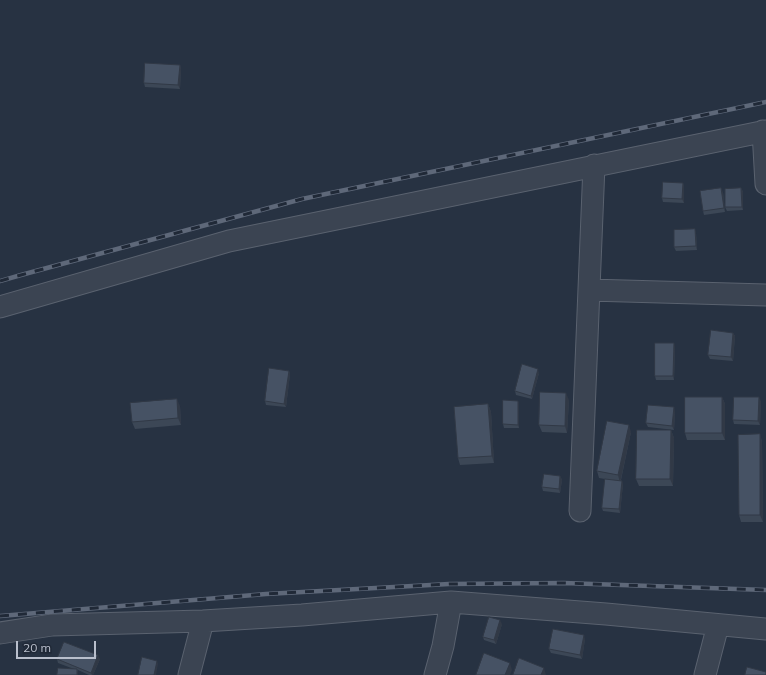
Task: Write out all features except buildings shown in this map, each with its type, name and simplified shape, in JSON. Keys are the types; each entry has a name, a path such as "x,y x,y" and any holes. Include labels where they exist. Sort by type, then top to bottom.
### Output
{"street":[{"path":"0,307 229,241 765,131 766,184"},
{"path":"580,511 594,165"},
{"path":"589,290 766,295"},
{"path":"436,675 451,602"},
{"path":"0,632 52,625 203,621 302,615 451,602 606,614 766,629"},
{"path":"189,675 203,621"},
{"path":"705,675 718,625"}],"railway":[{"path":"0,281 302,199 766,102"},
{"path":"0,616 266,594 449,584 564,583 766,590"}]}
